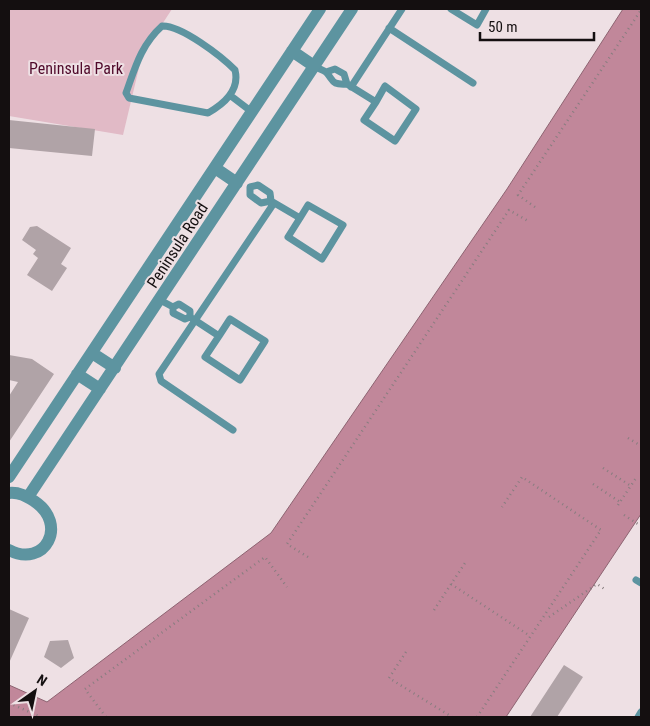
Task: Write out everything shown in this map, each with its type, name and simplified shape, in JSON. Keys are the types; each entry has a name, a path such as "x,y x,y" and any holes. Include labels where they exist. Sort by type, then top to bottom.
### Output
{"street":[{"name":"Peninsula Road","path":"9,477 320,9"},
{"name":"Peninsula Road","path":"28,497 352,9"},
{"path":"292,51 314,66"},
{"path":"214,168 238,181"},
{"path":"92,352 115,368"},
{"path":"77,374 100,389"},
{"path":"9,493 28,497 39,504 50,516 52,532 50,539 39,551 32,554 17,554 9,550"}],"lane":[{"path":"349,85 402,9"},
{"path":"451,9 477,24 486,9"},
{"path":"162,26 170,26 190,36 235,70 237,77 230,96 219,107 208,113 134,99 126,93 140,53 150,37 162,26"},
{"path":"389,28 473,83"},
{"path":"314,66 326,72 330,80 338,84 349,85 376,102"},
{"path":"326,72 335,69 344,74 349,85"},
{"path":"384,86 416,109 395,141 364,120 376,102 384,86"},
{"path":"230,96 252,112"},
{"path":"233,430 161,381 159,374 193,319 272,202 270,193 258,185 250,187 238,181"},
{"path":"250,187 250,195 261,203 272,202 300,218"},
{"path":"308,205 343,225 322,259 288,237 300,218 308,205"},
{"path":"160,300 172,307 174,312 185,319 193,319 218,336"},
{"path":"230,319 265,341 240,380 205,357 218,336 230,319"},
{"path":"638,717 641,712"}],"path":[{"path":"535,207 518,195 641,10"},
{"path":"308,558 287,544 509,210 528,221"},
{"path":"628,438 641,446"},
{"path":"603,468 631,486"},
{"path":"477,717 601,530 522,477 502,507"},
{"path":"592,484 619,504 636,478"},
{"path":"624,515 641,526"},
{"path":"106,717 85,690 265,556 287,587"},
{"path":"434,610 467,560"},
{"path":"451,584 530,636"},
{"path":"549,617 597,584 606,590"},
{"path":"406,652 389,678 452,717"},
{"path":"9,703 41,717"}],"green space":[{"name":"Peninsula Park","path":"9,9 172,9 142,55 123,135 9,116"}],"shaded area":[{"path":"623,9 641,9 641,514 506,717 9,717 9,685 47,702 271,533 507,189"}],"building":[{"path":"9,120 95,129 92,156 9,148"},
{"path":"37,226 71,248 61,264 67,268 52,291 27,275 38,258 33,254 36,250 22,240 30,227"},
{"path":"9,355 32,359 54,374 9,442 9,396 18,382 9,380"},
{"path":"9,609 29,618 9,663"},
{"path":"68,640 74,658 61,668 44,657 50,641"},
{"path":"564,665 583,677 557,717 530,717"}]}
